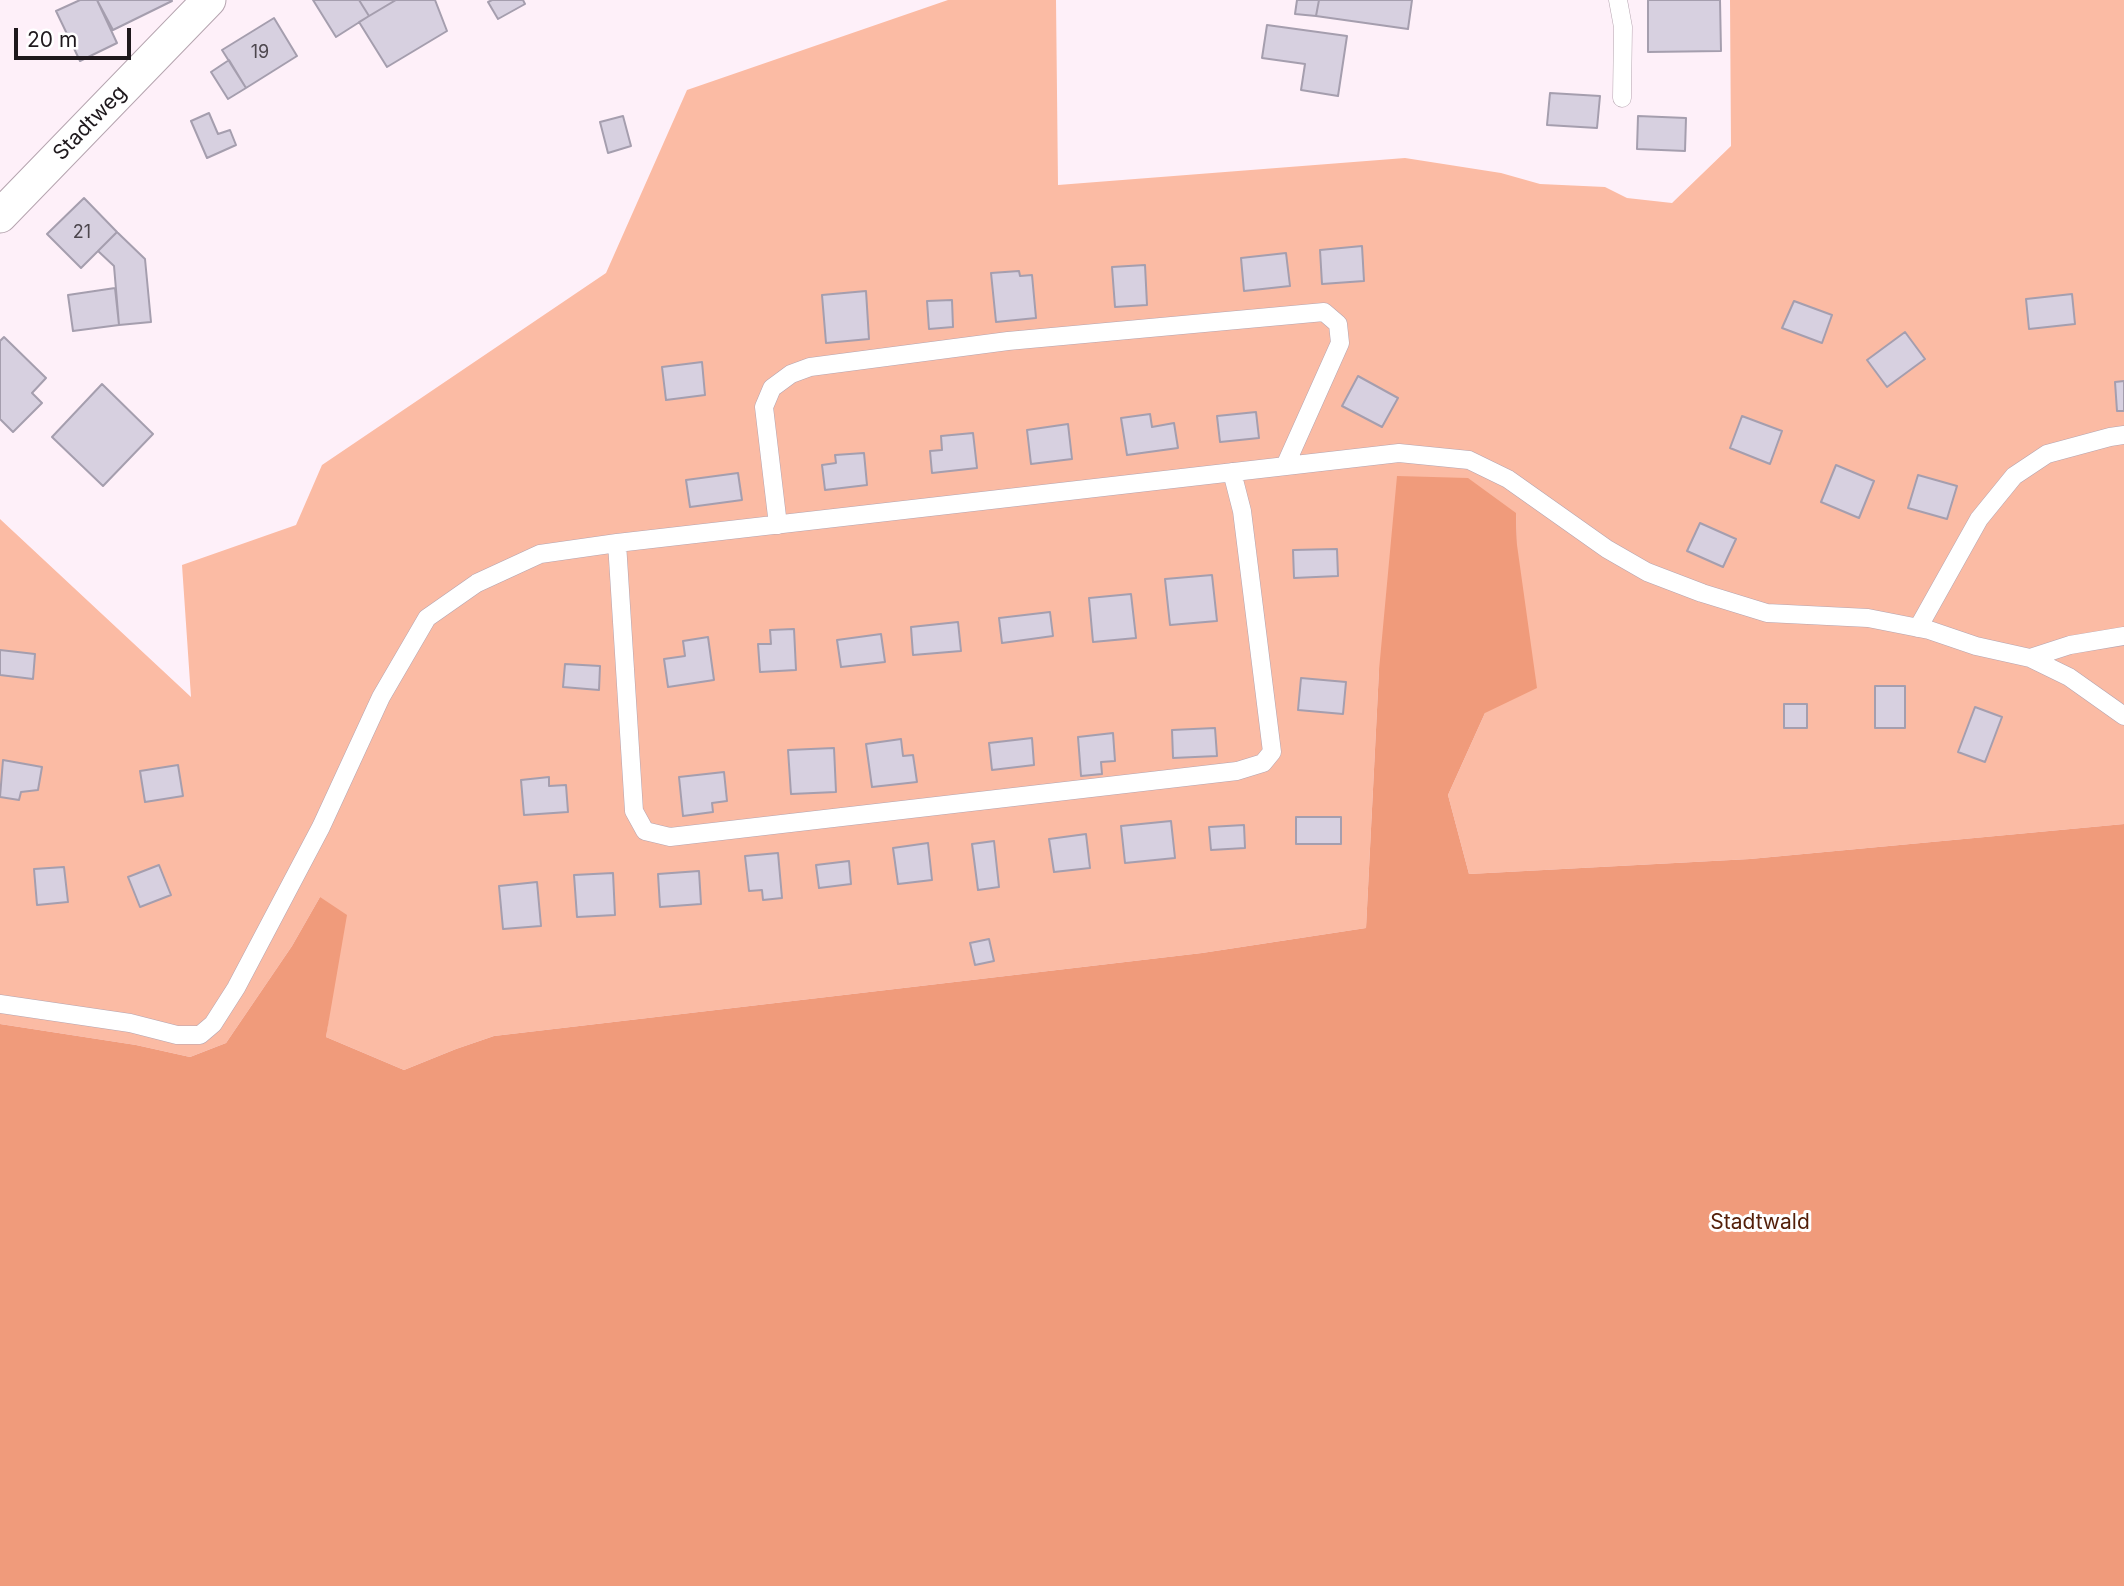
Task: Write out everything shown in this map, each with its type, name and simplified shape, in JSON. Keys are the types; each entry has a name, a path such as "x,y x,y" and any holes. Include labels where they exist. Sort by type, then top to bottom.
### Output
{"street":[{"name":"Stadtweg","path":"0,216 209,0"}],"lane":[{"path":"1618,0 1623,27 1622,98"},
{"path":"778,525 764,407 772,388 791,374 810,367 1008,341 1324,312 1338,324 1340,343 1285,466"},
{"path":"1919,628 1979,519 2014,476 2047,454 2124,435"},
{"path":"0,1004 130,1023 177,1035 200,1035 213,1024 236,988 321,827 381,697 428,618 477,583 540,554 617,543 1399,453 1469,460 1508,479 1607,550 1658,576 1767,613 1868,618 1919,628 1976,646 2030,658 2069,677 2124,716"},
{"path":"617,543 634,811 645,831 670,837 697,834 1237,771 1263,763 1272,752 1242,511 1232,472"},
{"path":"2030,658 2070,645 2124,636"}],"shaded area":[{"path":"948,0 1056,0 1058,185 1405,158 1501,173 1540,184 1605,187 1627,198 1672,203 1731,146 1730,0 2124,0 2124,824 1750,859 1469,874 1448,795 1485,713 1517,545 1516,513 1379,670 1366,928 1202,953 494,1036 404,1070 326,1037 333,987 320,897 292,946 226,1043 190,1057 136,1045 0,1024 0,519 191,697 182,565 296,525 322,465 606,273 687,90"}],"green space":[{"name":"Stadtwald","path":"1397,476 1468,478 1516,513 1517,545 1537,688 1485,713 1448,795 1469,874 1750,859 2124,824 2124,1586 0,1586 0,1024 136,1045 190,1057 226,1043 292,946 320,897 347,915 326,1037 404,1070 494,1036 1202,953 1366,928 1379,670"}],"building":[{"path":"80,0 97,0 117,43 80,61 56,11"},
{"path":"97,0 171,0 172,1 113,30"},
{"path":"313,0 359,0 369,16 336,37"},
{"path":"359,0 396,0 369,16"},
{"path":"396,0 435,0 447,31 387,67 359,22"},
{"path":"523,0 525,4 498,19 488,2"},
{"path":"1297,0 1319,0 1316,16 1295,14"},
{"path":"1319,0 1412,0 1408,29 1316,16"},
{"path":"1648,0 1720,0 1721,51 1648,52"},
{"path":"274,18 297,56 246,88 222,50"},
{"path":"1267,25 1347,36 1338,96 1301,90 1305,64 1262,58"},
{"path":"229,60 246,88 228,99 211,72"},
{"path":"1550,93 1600,96 1597,128 1547,125"},
{"path":"209,113 218,134 230,130 236,145 207,158 191,121"},
{"path":"623,116 631,146 608,153 600,122"},
{"path":"1638,116 1686,118 1685,151 1637,149"},
{"path":"84,198 117,232 81,268 47,234"},
{"path":"117,232 145,259 151,322 119,325 114,266 98,251"},
{"path":"1362,246 1364,281 1322,284 1320,250"},
{"path":"1286,253 1290,286 1244,291 1241,258"},
{"path":"1145,265 1147,305 1115,307 1112,267"},
{"path":"1019,271 1020,276 1032,275 1036,318 996,322 991,273"},
{"path":"115,288 119,325 73,331 68,295"},
{"path":"866,291 869,339 826,343 822,295"},
{"path":"2072,294 2075,324 2029,329 2026,299"},
{"path":"952,300 953,327 929,329 927,301"},
{"path":"1794,301 1832,315 1822,343 1782,328"},
{"path":"1905,332 1925,359 1887,387 1867,360"},
{"path":"4,337 46,378 32,393 42,403 13,432 0,419 0,341"},
{"path":"702,362 705,395 666,400 662,367"},
{"path":"1358,376 1398,398 1382,427 1342,406"},
{"path":"2124,381 2124,411 2117,411 2115,382"},
{"path":"102,384 153,434 103,486 52,437"},
{"path":"1256,412 1259,438 1220,442 1217,416"},
{"path":"1150,414 1152,427 1174,423 1178,448 1127,455 1121,418"},
{"path":"1742,416 1782,431 1770,464 1730,448"},
{"path":"1068,424 1072,459 1031,464 1027,430"},
{"path":"973,433 977,468 932,473 930,451 942,450 941,436"},
{"path":"864,453 867,485 825,490 822,465 836,463 835,455"},
{"path":"1836,465 1874,481 1859,518 1821,502"},
{"path":"738,473 742,500 690,507 686,480"},
{"path":"1918,475 1957,486 1947,519 1908,508"},
{"path":"1700,523 1736,539 1723,567 1687,551"},
{"path":"1337,549 1338,576 1294,578 1293,550"},
{"path":"1212,575 1217,621 1170,625 1165,579"},
{"path":"1131,594 1136,638 1093,642 1089,598"},
{"path":"1050,612 1053,636 1002,643 999,618"},
{"path":"958,622 961,651 913,655 911,627"},
{"path":"794,629 796,670 760,672 758,644 771,644 770,630"},
{"path":"881,634 885,662 841,667 837,640"},
{"path":"708,637 714,680 668,687 664,659 685,656 683,641"},
{"path":"0,650 35,654 33,679 0,675"},
{"path":"565,664 600,666 599,690 563,687"},
{"path":"1301,678 1346,682 1343,714 1298,710"},
{"path":"1875,686 1905,686 1905,728 1875,728"},
{"path":"1784,704 1807,704 1807,728 1784,728"},
{"path":"1975,707 2002,717 1985,762 1958,752"},
{"path":"1215,728 1217,756 1173,758 1172,730"},
{"path":"1113,733 1115,761 1101,762 1102,774 1081,776 1078,737"},
{"path":"1032,738 1034,765 992,770 989,743"},
{"path":"901,739 903,756 913,755 917,782 872,787 866,744"},
{"path":"834,748 836,792 791,794 788,750"},
{"path":"3,760 42,767 38,790 21,792 19,800 0,797"},
{"path":"178,765 183,796 145,802 140,771"},
{"path":"724,772 727,801 712,803 713,812 683,816 679,777"},
{"path":"549,777 549,786 566,785 568,812 524,815 521,780"},
{"path":"1296,817 1341,817 1341,844 1296,844"},
{"path":"1171,821 1175,858 1125,863 1121,826"},
{"path":"1244,825 1245,848 1211,850 1209,827"},
{"path":"1086,834 1090,868 1054,872 1049,839"},
{"path":"994,841 999,887 978,890 972,844"},
{"path":"928,843 932,880 898,884 893,848"},
{"path":"778,853 782,898 763,900 762,890 749,891 745,856"},
{"path":"849,861 851,884 819,888 816,865"},
{"path":"159,865 171,895 140,907 128,877"},
{"path":"64,867 68,902 37,905 34,869"},
{"path":"699,871 701,904 660,907 658,874"},
{"path":"613,873 615,915 577,917 574,875"},
{"path":"537,882 541,926 503,929 499,886"},
{"path":"989,939 994,961 975,965 970,943"}]}
